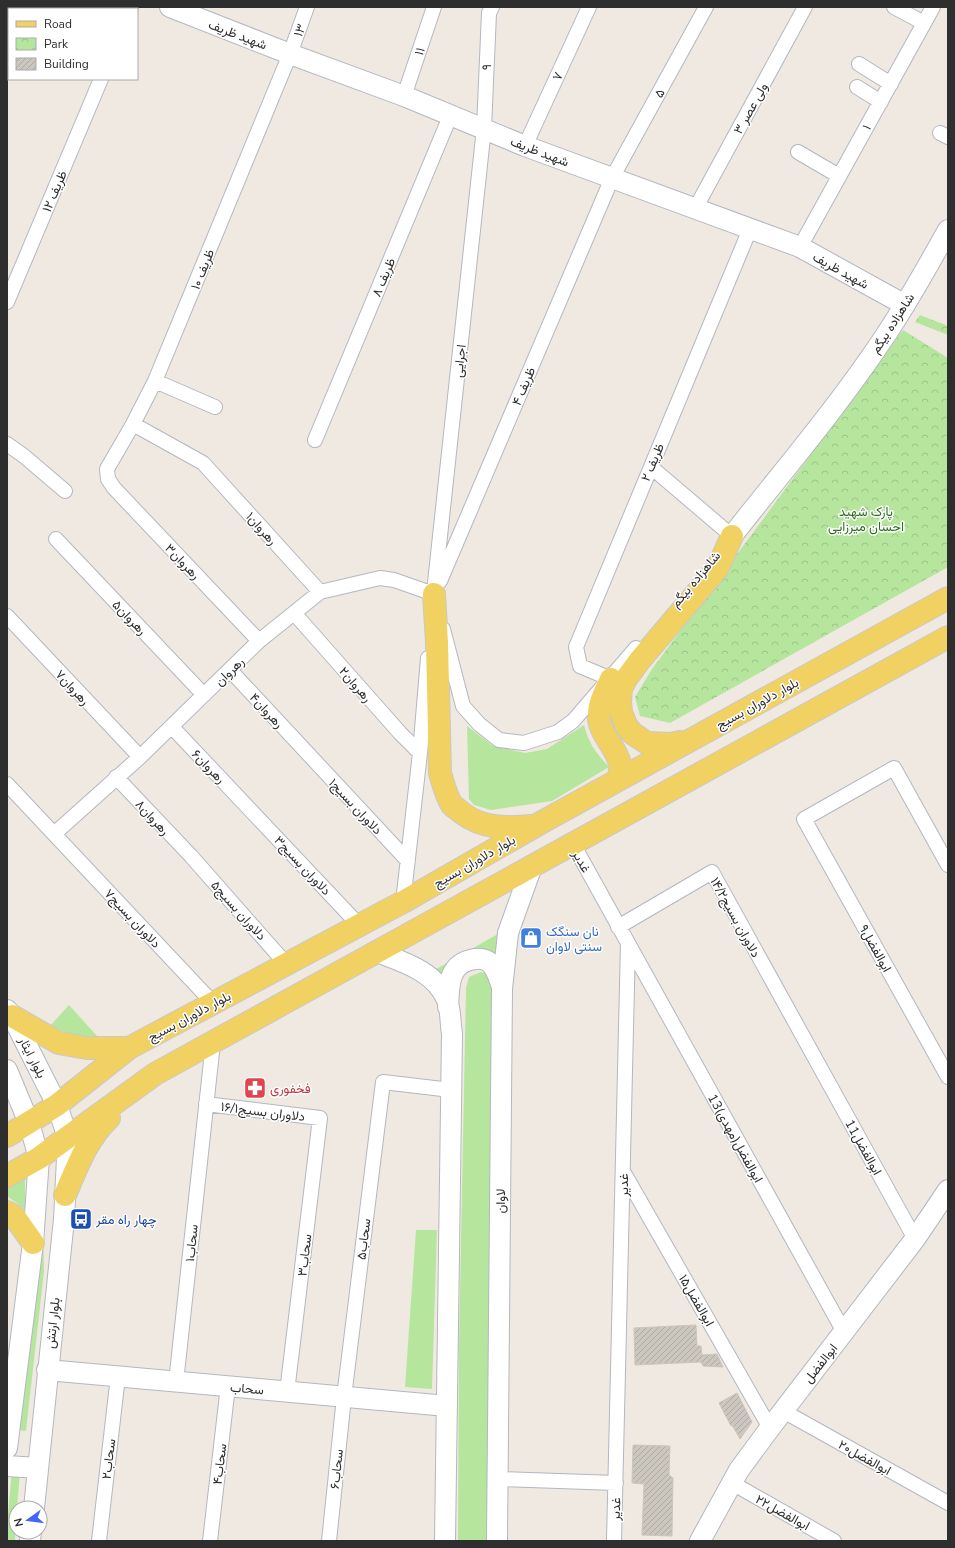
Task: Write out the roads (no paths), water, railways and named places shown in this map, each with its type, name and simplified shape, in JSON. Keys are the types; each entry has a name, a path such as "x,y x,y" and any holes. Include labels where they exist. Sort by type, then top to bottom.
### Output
{"main road":[{"path":"689,740 671,744 655,744 639,739 626,725 621,712 621,689 626,679 640,660 717,569 732,536"},
{"path":"434,594 437,643 440,773 445,790 452,804 465,815 478,822 493,827 507,828 536,825"},
{"name":"بلوار دلاوران بسیج","path":"7,1136 56,1105 129,1048 403,902 536,825 948,598"},
{"path":"7,1176 39,1158 155,1074 948,637"},
{"path":"611,679 603,697 599,717 602,729 616,753 620,764 619,779"},
{"path":"9,1013 59,1043 87,1048 129,1048"},
{"path":"65,1194 84,1152 99,1127 155,1074"},
{"path":"7,1212 14,1216 33,1243"}],"street":[{"name":"شهید ظریف","path":"170,7 450,114 525,146 800,247 905,305"},
{"name":"۱۳","path":"290,54 307,7"},
{"name":"۱۱","path":"404,96 434,7"},
{"name":"۷","path":"525,146 589,7"},
{"name":"۵","path":"612,178 706,7"},
{"name":"ولی عصر ۳","path":"695,209 805,7"},
{"path":"894,7 924,23"},
{"name":"۱","path":"800,247 933,7"},
{"name":"۹","path":"484,128 490,9"},
{"name":"ظریف ۱۰","path":"108,479 107,469 155,382 290,54"},
{"path":"859,64 891,84"},
{"name":"ظریف ۱۲","path":"7,302 101,80"},
{"path":"857,87 880,102"},
{"name":"ظریف ۸","path":"315,440 450,114"},
{"name":"اجرایی","path":"403,902 420,753 434,594 484,128"},
{"path":"798,152 839,176"},
{"name":"ظریف ۴","path":"434,594 612,178"},
{"name":"ظریف ۲","path":"611,679 580,666 576,647 750,229"},
{"name":"شاهزاده بیگم","path":"434,594 463,706 479,724 499,740 524,743 558,732 573,721 611,679 732,536 826,418 883,340 948,230"},
{"path":"155,382 215,407"},
{"name":"رهروان۱","path":"133,424 203,463 320,592"},
{"path":"7,444 24,456 65,491"},
{"path":"651,467 732,536"},
{"name":"رهروان۳","path":"108,479 114,488 259,641"},
{"name":"رهروان۵","path":"56,539 204,695"},
{"name":"رهروان","path":"54,834 172,727 259,641 320,592 380,578 394,580 434,594"},
{"name":"رهروان۲","path":"294,613 400,733 420,753"},
{"name":"رهروان۷","path":"7,616 140,757"},
{"name":"رهروان۴","path":"230,670 304,751"},
{"name":"رهروان۶","path":"172,727 246,804"},
{"name":"دلاوران بسیج۱","path":"304,751 408,861"},
{"name":"ابوالفضل۹","path":"948,865 894,768 804,819 948,1078"},
{"name":"رهروان۸","path":"116,778 190,856"},
{"name":"دلاوران بسیج۷","path":"7,784 212,1003"},
{"name":"دلاوران بسیج۳","path":"246,804 359,925"},
{"name":"غدیر","path":"572,844 628,943 624,1173 614,1541"},
{"name":"دلاوران بسیج۵","path":"190,856 287,965"},
{"name":"لاوان","path":"497,1541 502,989 508,933 532,866"},
{"name":"۱۴/۲دلاوران بسیج","path":"618,927 712,872 814,1056"},
{"name":"13ابوالفضل(مهدی)","path":"628,943 844,1332"},
{"path":"377,952 410,964 435,980 447,1000 452,1034 444,1541"},
{"path":"448,1007 450,985 454,970 463,962 478,959 490,962 497,972 502,989"},
{"name":"بلوار ایثار","path":"9,1013 56,1105 68,1138"},
{"name":"۱سحاب","path":"176,1382 213,1042"},
{"name":"11ابوالفضل","path":"814,1056 915,1239"},
{"path":"7,1070 29,1123 39,1158 33,1243 7,1448"},
{"name":"۵سحاب","path":"344,1397 383,1082 451,1090"},
{"name":"دلاوران بسیج۱۶/۱","path":"206,1104 320,1118"},
{"name":"۳سحاب","path":"287,1392 320,1118"},
{"name":"بلوار ارتش","path":"35,1500 65,1194 68,1138"},
{"name":"ابوالفضل۱۵","path":"624,1173 770,1428"},
{"name":"ابوالفضل","path":"700,1541 739,1470 782,1411 915,1239 948,1190"},
{"name":"سحاب","path":"47,1370 447,1406"},
{"name":"۲سحاب","path":"98,1541 118,1376"},
{"name":"۴سحاب","path":"210,1541 228,1386"},
{"name":"۶سحاب","path":"329,1541 344,1397"},
{"name":"ابوالفضل۲۰","path":"782,1411 948,1503"},
{"path":"7,1466 38,1468"},
{"path":"497,1479 616,1483"},
{"name":"ابوالفضل۲۲","path":"732,1483 834,1541"}],"place":[{"name":"نان سنگک سنتی لاوان","path":"531,938"},
{"name":"فخفوری","path":"255,1088"},
{"name":"چهار راه مقر‍","path":"81,1219"}],"park label":[{"name":"پارک شهید احسان میرزایی","path":"866,518"}]}
